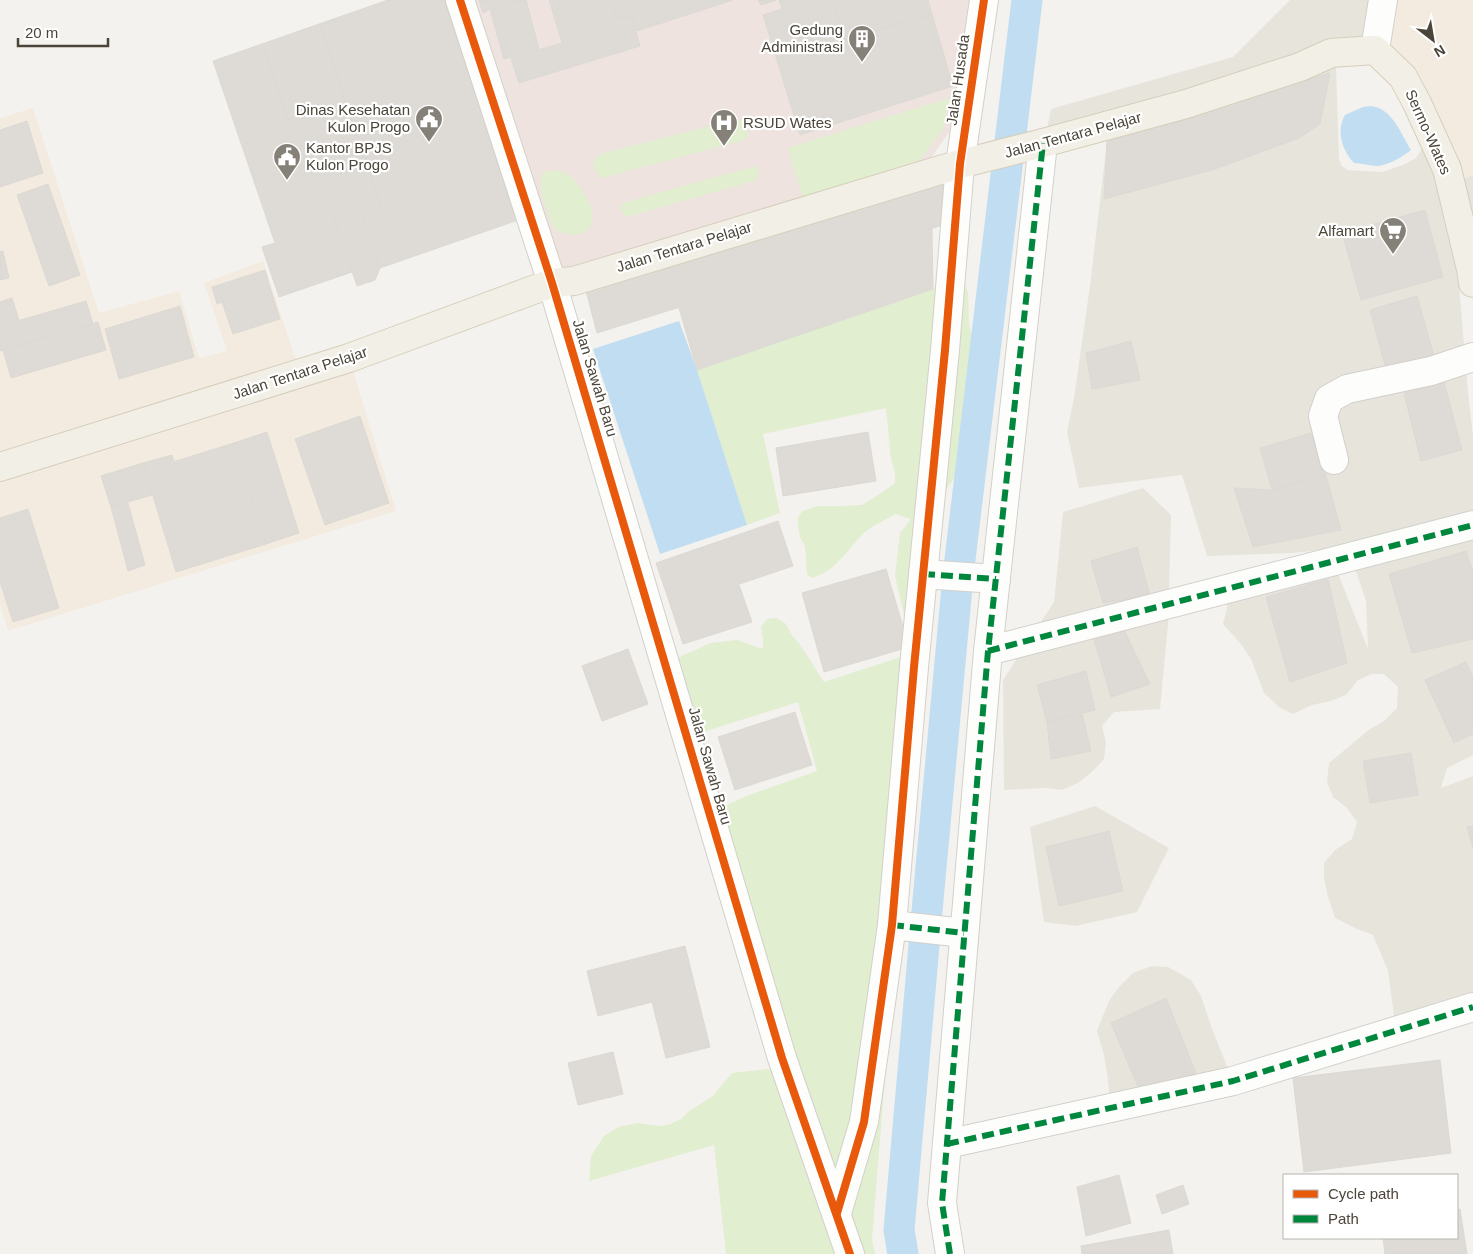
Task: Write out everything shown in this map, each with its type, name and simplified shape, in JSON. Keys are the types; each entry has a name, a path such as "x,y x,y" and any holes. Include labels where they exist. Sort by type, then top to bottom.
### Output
{"main road":[{"name":"Jalan Tentara Pelajar","path":"1,460 349,358 552,283 574,281 960,164 1186,104 1300,67 1331,53 1375,50"},
{"name":"Sermo-Wates","path":"1375,50 1403,77 1417,103 1447,170 1473,283"}],"street":[{"name":"Jalan Sawah Baru","path":"460,0 552,283 782,1058 850,1254"},
{"name":"Jalan Husada","path":"837,1214 864,1122 900,925 914,667 932,574 945,350 960,164 984,0"},
{"path":"1375,50 1383,0"},
{"path":"950,1254 942,1203 947,1144 958,932 988,651 986,578 1038,144"},
{"path":"1334,460 1323,416 1329,398 1347,389 1431,372 1473,357"},
{"path":"988,651 1473,525"},
{"path":"932,574 986,578"},
{"path":"900,925 958,932"},
{"path":"947,1144 1233,1081 1473,1007"}],"shaded area":[{"name":"RSUD Wates","path":"462,0 971,0 952,128 925,167 556,284"},
{"path":"1290,0 1388,0 1375,50 1044,143 1051,109 1233,57"},
{"path":"1383,0 1473,0 1473,175 1450,184 1375,50"},
{"path":"1336,66 1339,159 1342,166 1348,170 1382,172 1403,165 1416,158 1423,147 1450,184 1473,175 1473,299 1451,191 1473,436 1473,755 1447,768 1441,788 1473,776 1473,1007 1396,1031 1388,971 1373,935 1335,918 1324,878 1324,863 1335,850 1352,839 1357,822 1347,808 1333,797 1327,782 1329,763 1370,729 1384,721 1397,708 1398,687 1384,674 1372,674 1358,680 1346,695 1331,701 1312,705 1293,714 1279,707 1264,693 1251,659 1241,644 1223,624 1227,608 1226,588 1333,561 1368,649 1366,601 1348,547 1292,553 1207,556 1182,475 1079,488 1067,432 1074,398 1090,286 1107,141"},
{"path":"33,108 99,313 179,291 199,358 227,351 204,283 263,261 296,360 0,451 0,118"},
{"path":"349,358 396,511 8,631 0,604 0,467"},
{"path":"1143,488 1171,515 1168,625 1160,709 1114,712 1102,726 1106,743 1104,759 1078,783 1062,790 1046,788 1004,790 1003,680 1054,602 1063,512"},
{"path":"1095,806 1169,848 1137,912 1076,926 1044,922 1030,827"},
{"path":"1152,966 1168,967 1191,980 1201,996 1233,1081 1108,1111 1109,1091 1107,1073 1097,1031 1109,1001 1119,987 1133,973"}],"green space":[{"path":"949,98 944,127 920,160 803,198 788,148"},
{"path":"738,119 745,123 749,133 745,140 601,178 592,163 600,154"},
{"path":"755,166 760,173 757,180 627,217 621,210 623,203"},
{"path":"556,170 567,175 580,186 590,205 593,214 592,222 586,231 580,234 574,235 558,231 550,220 541,190 541,176 544,172"},
{"path":"957,279 965,285 968,292 969,325 972,333 973,368 968,401 967,444 963,453 960,470 940,498 901,877 872,1240 875,1254 859,1254 794,1064 720,808 749,795 817,771 798,702 700,733 675,659 711,643 737,640 763,649 761,627 767,619 776,618 786,624 824,682 913,653 895,576 900,533 911,519 895,514 872,527 865,532 835,565 821,575 812,578 807,574 805,546 800,537 798,525 798,518 802,511 818,506 862,505 895,483 886,408 763,434 780,513 747,525 697,370 933,289"},
{"path":"768,1069 777,1073 842,1254 726,1254 714,1145 589,1181 591,1156 604,1136 619,1127 637,1123 659,1126 668,1125 681,1119 689,1111 713,1096 732,1073"}],"water":[{"path":"1371,106 1385,111 1395,123 1411,150 1387,164 1378,166 1354,163 1346,152 1341,134 1342,121 1345,115 1363,107"},
{"path":"679,321 697,370 747,525 660,554 593,349"}],"building":[{"name":"Dinas Kesehatan Kulon Progo","path":"388,0 448,0 524,218 380,268 362,214 382,208 319,24"},
{"path":"479,0 525,0 490,9 483,13"},
{"path":"526,0 539,49 504,59 490,9"},
{"path":"549,0 610,0 616,19 631,15 640,46 519,83 511,58 562,43"},
{"path":"611,0 733,0 637,31 631,15 616,19"},
{"path":"758,0 776,0 761,5"},
{"name":"Gedung Administrasi","path":"779,0 832,0 845,40 932,14 953,86 800,135 763,15 782,9"},
{"path":"832,0 928,0 932,14 845,40"},
{"name":"Dinas Kesehatan Kulon Progo","path":"319,24 382,208 362,214 380,268 375,280 357,286 299,116 288,120 262,44"},
{"name":"Kantor BPJS Kulon Progo","path":"262,44 288,120 299,116 352,272 279,297 262,247 275,243 213,61"},
{"path":"1330,73 1320,124 1299,138 1215,169 1104,199 1107,141 1110,137"},
{"path":"27,121 43,173 0,187 0,130"},
{"path":"946,178 946,224 597,333 585,287"},
{"path":"48,184 80,275 49,286 17,195"},
{"name":"Alfamart","path":"1425,210 1443,277 1361,300 1342,233"},
{"path":"932,228 933,289 697,370 679,308"},
{"path":"3,251 9,278 0,280 0,252"},
{"path":"265,270 270,287 217,304 212,287"},
{"path":"270,287 280,319 233,334 222,302"},
{"path":"1417,296 1435,360 1387,373 1370,310"},
{"path":"12,298 19,320 0,326 0,302"},
{"path":"86,301 93,324 0,351 0,326"},
{"path":"180,306 194,357 119,379 105,329"},
{"path":"98,322 106,350 11,378 3,350"},
{"path":"1131,341 1140,380 1092,389 1086,353"},
{"path":"1444,382 1462,450 1421,461 1404,393"},
{"path":"360,416 389,503 325,525 295,439"},
{"path":"267,432 299,533 266,544 234,443"},
{"path":"868,432 876,481 783,496 776,448"},
{"path":"1311,433 1326,475 1272,490 1260,448"},
{"path":"234,443 266,544 205,563 173,462"},
{"path":"172,455 205,563 176,572 143,463"},
{"path":"143,463 152,495 111,507 101,476"},
{"path":"1326,475 1341,530 1253,547 1234,488 1272,490"},
{"path":"128,503 145,565 128,571 111,507"},
{"path":"28,509 59,608 13,622 0,582 0,518"},
{"path":"778,521 793,566 671,607 656,563"},
{"path":"1137,547 1150,596 1103,603 1091,561"},
{"path":"1466,551 1473,571 1473,639 1412,653 1389,574"},
{"path":"886,569 909,647 824,672 802,593"},
{"path":"1328,579 1347,663 1290,682 1266,597"},
{"path":"739,585 752,622 683,644 671,607"},
{"path":"1123,628 1150,684 1111,697 1094,639"},
{"path":"628,649 648,704 602,721 582,666"},
{"path":"1466,662 1473,676 1473,734 1454,743 1425,680"},
{"path":"1086,671 1095,710 1047,722 1037,685"},
{"path":"795,712 812,765 735,790 718,737"},
{"path":"1082,713 1091,751 1051,759 1047,722"},
{"path":"1411,753 1418,795 1370,803 1363,761"},
{"path":"1473,826 1473,848 1467,827"},
{"path":"1109,831 1123,891 1059,906 1046,847"},
{"path":"685,946 710,1047 666,1058 652,1002 598,1016 587,971"},
{"path":"1166,998 1196,1073 1142,1096 1111,1023"},
{"path":"613,1052 623,1094 578,1105 568,1063"},
{"path":"1440,1060 1451,1153 1304,1172 1293,1078"},
{"path":"1119,1175 1131,1223 1086,1236 1077,1187"},
{"path":"1183,1185 1189,1204 1162,1214 1156,1195"},
{"path":"1460,1209 1467,1254 1385,1254 1383,1239 1458,1239 1458,1210"},
{"path":"1169,1230 1173,1254 1082,1254 1081,1246"}],"waterway":[{"path":"903,1254 899,1230 958,576 1027,0"}],"marked path":[{"path":"950,1254 942,1203 988,651 1043,143"},
{"path":"988,651 1473,525"},
{"path":"923,574 996,579"},
{"path":"892,925 964,933"},
{"path":"947,1144 1233,1081 1473,1007"}],"cycle path":[{"path":"460,0 552,283 782,1058 850,1254"},
{"path":"837,1213 864,1122 892,925 914,667 945,350 960,164 984,0"}],"place":[{"name":"Gedung Administrasi","path":"862,63"},
{"name":"Dinas Kesehatan Kulon Progo","path":"429,143"},
{"name":"RSUD Wates","path":"724,147"},
{"name":"Kantor BPJS Kulon Progo","path":"287,181"},
{"name":"Alfamart","path":"1393,255"}]}
